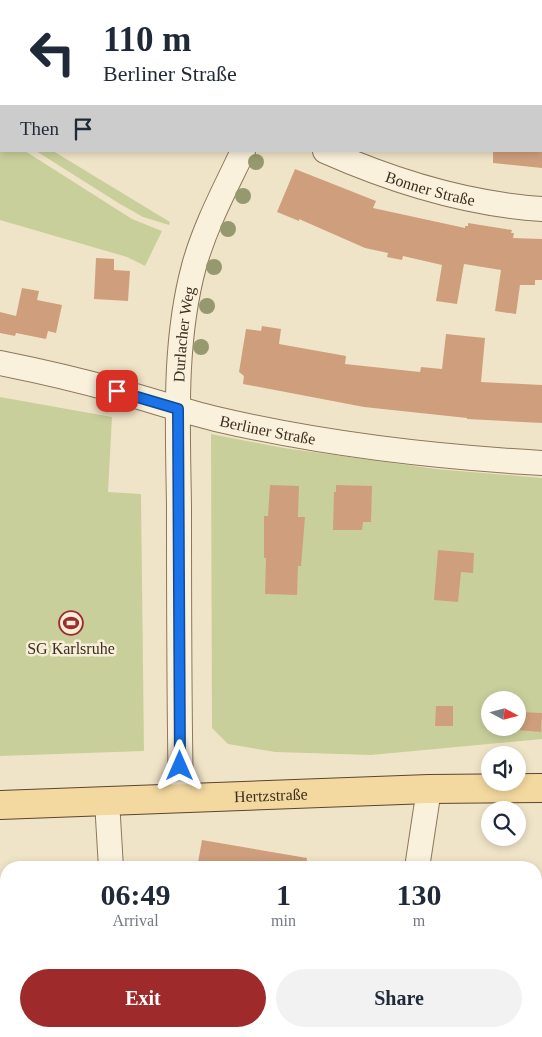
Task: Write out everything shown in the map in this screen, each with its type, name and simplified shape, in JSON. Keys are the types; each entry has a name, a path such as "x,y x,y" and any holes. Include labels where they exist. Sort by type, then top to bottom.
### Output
{"main road":[{"name":"Hertzstraße","path":"0,805 429,789 542,788"}],"street":[{"name":"Durlacher Weg","path":"181,798 178,409 181,339 194,266 212,217 243,152"},
{"name":"Bonner Straße","path":"327,152 402,182 440,193 491,204 542,209"},
{"name":"Berliner Straße","path":"0,363 108,388 215,419 300,436 424,453 542,463"},
{"path":"418,861 429,789"},
{"path":"107,801 110,861"}],"green space":[{"path":"0,152 27,152 132,219 162,231 145,266 127,257 0,220"},
{"path":"38,152 55,152 170,222 169,225 143,217"},
{"name":"SG Karlsruhe","path":"0,397 112,417 108,492 141,494 144,751 0,756"},
{"path":"211,434 284,448 436,469 542,478 542,739 371,755 275,752 228,744 212,728"}],"building":[{"path":"493,152 542,152 542,168 493,163"},
{"path":"295,169 376,201 373,208 465,228 465,226 468,226 468,223 512,230 511,233 514,233 513,238 542,239 542,280 535,280 535,285 520,285 516,314 495,311 501,270 464,264 457,304 436,301 442,265 403,256 402,260 387,257 388,253 365,248 299,219 299,221 277,212"},
{"path":"96,258 114,259 114,270 130,271 128,301 94,299"},
{"path":"22,288 39,291 37,300 62,305 56,333 48,331 46,339 16,333 15,336 0,333 0,312 16,316"},
{"path":"262,326 281,329 279,344 346,356 345,364 420,372 421,367 442,369 446,334 485,338 481,382 542,385 542,423 467,419 364,407 243,384 244,376 239,372 246,329 261,331"},
{"path":"270,485 299,486 298,517 305,517 301,566 298,566 297,595 265,594 264,516 268,516"},
{"path":"336,485 372,486 371,522 363,522 362,530 333,530 334,492 336,492"},
{"path":"438,550 474,553 473,573 461,572 458,602 434,600"},
{"path":"436,706 453,706 453,726 435,726"},
{"path":"526,712 542,713 541,732 526,731"},
{"path":"202,840 307,858 307,861 198,861"}],"place":[{"name":"SG Karlsruhe","path":"71,623"}],"route":[{"path":"117,391 178,409 180,766"}]}
